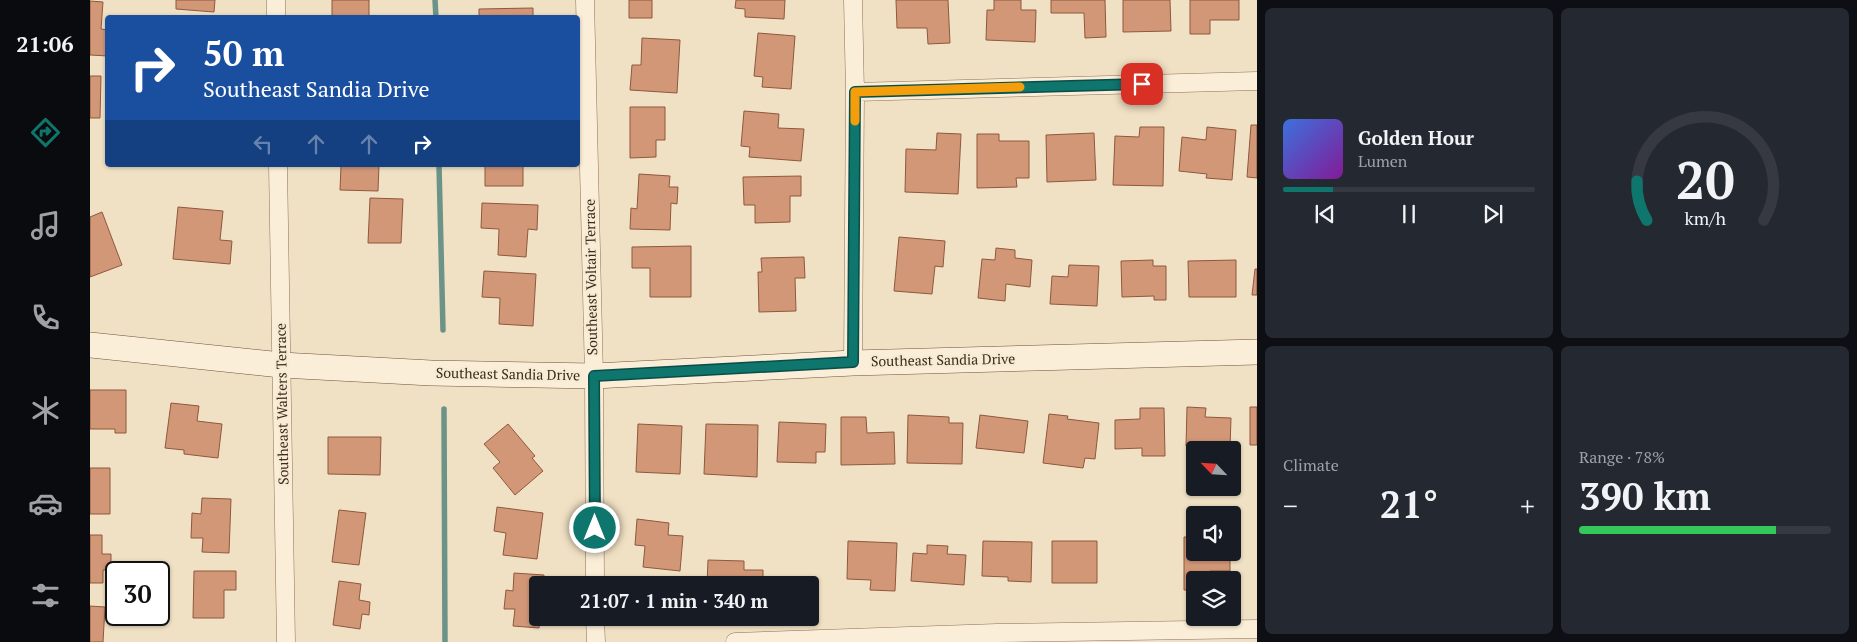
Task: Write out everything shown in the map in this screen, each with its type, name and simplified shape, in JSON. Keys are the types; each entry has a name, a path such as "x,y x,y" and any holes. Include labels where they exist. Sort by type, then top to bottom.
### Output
{"street":[{"path":"276,0 276,15"},
{"name":"Southeast Voltair Terrace","path":"584,0 594,376 595,576"},
{"path":"853,0 855,92 853,362"},
{"path":"855,92 1257,81"},
{"name":"Southeast Walters Terrace","path":"278,167 286,642"},
{"name":"Southeast Sandia Drive","path":"90,345 281,364 431,373 594,376 853,362 1257,352"},
{"path":"595,626 596,642"},
{"path":"735,642 996,633 1257,630"}],"building":[{"path":"176,0 215,0 214,12 176,9"},
{"path":"332,0 369,0 369,15 332,15"},
{"path":"629,0 652,0 652,18 629,18"},
{"path":"736,0 785,0 784,19 745,17 745,9 735,8"},
{"path":"896,0 948,0 950,43 928,44 927,28 897,28"},
{"path":"994,0 1021,0 1021,10 1036,10 1035,42 986,40 987,10 994,10"},
{"path":"1051,0 1105,0 1106,37 1085,38 1084,13 1051,13"},
{"path":"1123,0 1170,0 1171,31 1123,32"},
{"path":"1190,0 1239,0 1239,20 1210,20 1210,34 1190,34"},
{"path":"90,1 103,2 101,29 105,30 105,56 90,55"},
{"path":"533,8 533,15 479,15 479,9"},
{"path":"758,33 795,36 791,89 762,87 763,77 754,76"},
{"path":"642,38 680,40 677,93 630,90 632,65 641,65"},
{"path":"90,76 101,76 100,118 90,118"},
{"path":"630,107 665,107 665,140 656,140 656,157 630,158"},
{"path":"744,111 779,114 778,128 804,129 801,161 749,157 750,147 741,146"},
{"path":"1251,125 1257,125 1257,178 1247,177"},
{"path":"1140,127 1164,127 1163,186 1113,185 1115,136 1139,137"},
{"path":"1207,127 1236,130 1232,180 1206,178 1207,174 1179,171 1182,137 1206,140"},
{"path":"937,133 961,134 958,194 905,192 906,149 936,150"},
{"path":"1094,133 1096,180 1047,182 1046,135"},
{"path":"977,134 999,134 999,141 1029,141 1029,178 1016,178 1017,187 977,188"},
{"path":"341,167 379,167 378,191 340,190"},
{"path":"485,167 523,167 523,186 485,186"},
{"path":"639,174 670,176 669,187 678,187 677,204 671,203 670,230 630,229 631,208 637,209"},
{"path":"801,176 801,196 790,196 790,222 755,223 755,205 744,205 743,177"},
{"path":"370,198 403,199 401,243 368,243"},
{"path":"482,203 538,205 537,230 528,229 526,257 498,255 499,229 481,228"},
{"path":"178,207 223,211 220,240 232,241 230,264 173,259"},
{"path":"102,212 122,265 90,277 90,217"},
{"path":"899,237 945,241 943,267 935,266 932,294 894,291"},
{"path":"691,246 691,297 650,297 650,268 632,268 632,247"},
{"path":"996,248 1015,250 1015,258 1032,260 1030,287 1006,284 1005,301 978,298 982,259 995,260"},
{"path":"804,257 805,278 795,278 796,311 759,312 758,272 762,272 761,258"},
{"path":"1153,260 1153,266 1166,266 1166,300 1154,300 1154,296 1122,297 1121,261"},
{"path":"1236,260 1236,297 1189,297 1188,261"},
{"path":"1069,265 1099,266 1097,306 1050,304 1052,276 1068,277"},
{"path":"1255,269 1257,269 1257,295 1252,295"},
{"path":"484,271 536,274 533,326 499,324 500,298 482,297"},
{"path":"90,390 126,390 126,433 115,433 115,429 90,429"},
{"path":"171,403 199,406 197,421 222,424 218,458 184,454 184,450 165,448"},
{"path":"1187,407 1206,408 1205,417 1231,418 1230,441 1186,441"},
{"path":"1250,407 1257,407 1257,445 1250,445"},
{"path":"1140,408 1164,408 1165,456 1142,456 1142,448 1115,449 1115,420 1140,419"},
{"path":"1049,414 1068,416 1067,419 1099,423 1095,459 1085,458 1083,468 1043,463"},
{"path":"908,415 949,417 949,423 963,423 962,464 907,463"},
{"path":"980,415 1028,421 1024,453 976,448"},
{"path":"841,417 866,417 867,433 894,432 895,464 841,465"},
{"path":"779,422 826,424 825,452 816,452 816,463 777,462"},
{"path":"508,424 535,456 532,458 543,471 515,495 493,468 500,462 484,444"},
{"path":"638,424 682,426 680,474 636,472"},
{"path":"706,424 758,425 757,477 704,474"},
{"path":"328,437 381,437 380,475 328,474"},
{"path":"90,468 110,468 110,514 90,514"},
{"path":"202,498 231,499 229,553 202,552 203,538 191,538 192,513 201,514"},
{"path":"497,507 543,513 537,559 503,555 506,533 494,531"},
{"path":"339,510 366,513 359,565 332,562"},
{"path":"637,519 669,523 668,535 683,536 680,571 643,567 645,546 635,545"},
{"path":"90,535 102,535 102,554 111,554 111,561 105,561 103,583 90,583"},
{"path":"1184,537 1186,537 1186,561 1230,561 1230,571 1186,571 1186,590 1184,590"},
{"path":"848,541 897,543 895,591 870,590 871,580 847,579"},
{"path":"983,541 1032,542 1031,582 1008,581 1008,577 982,576"},
{"path":"1052,541 1097,541 1097,583 1052,583"},
{"path":"927,545 948,546 947,554 966,555 964,585 911,581 913,553 927,554"},
{"path":"708,560 744,561 744,570 763,570 763,576 707,576"},
{"path":"194,571 236,571 236,590 224,590 224,618 193,618"},
{"path":"514,573 544,575 529,576 529,626 539,626 539,628 513,626 515,609 504,609 506,590 513,591"},
{"path":"339,581 361,584 359,600 370,602 369,615 362,614 360,629 333,625"},
{"path":"90,606 105,607 103,642 90,642"}],"waterway":[{"path":"435,0 436,15"},
{"path":"439,167 443,330"},
{"path":"444,409 445,642"}],"slow traffic":[{"path":"855,121 855,92 1020,87"}],"route":[{"path":"595,528 594,376 853,362 855,92 1142,84"}]}
